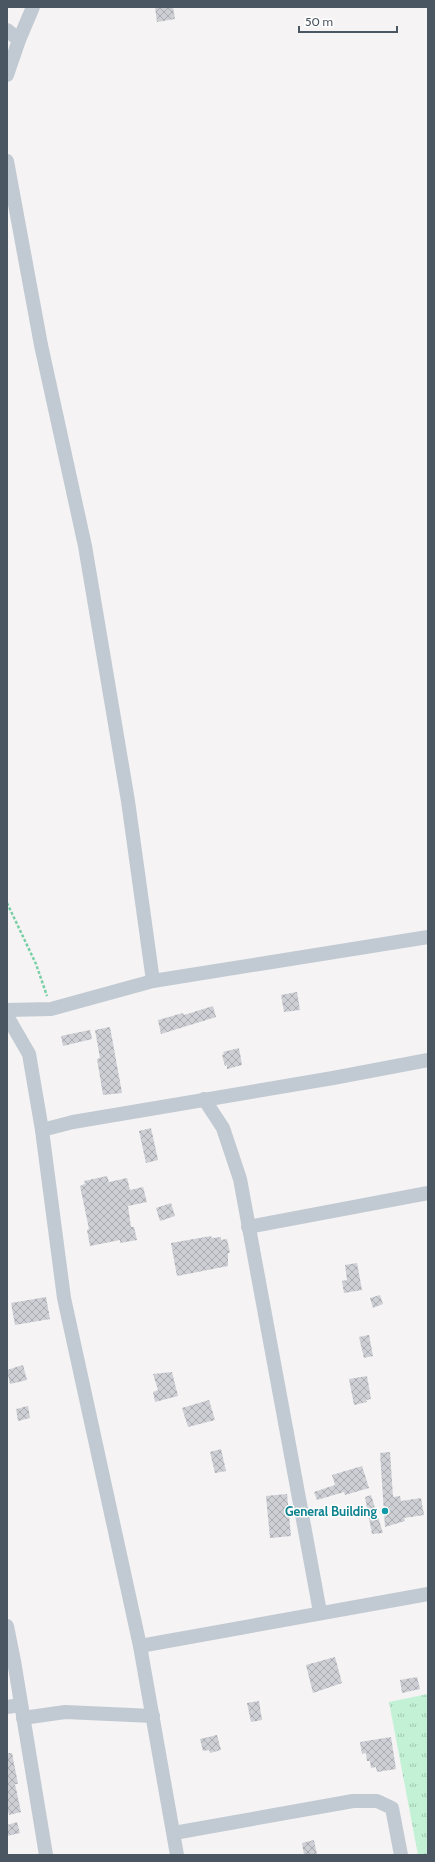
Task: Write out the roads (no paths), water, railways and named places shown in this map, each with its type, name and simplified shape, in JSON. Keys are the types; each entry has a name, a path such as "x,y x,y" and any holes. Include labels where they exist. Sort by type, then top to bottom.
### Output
{"street":[{"path":"7,75 19,40 33,7"},
{"path":"7,30 19,40"},
{"path":"7,161 41,345 85,546 128,801 153,981"},
{"path":"7,1010 51,1009 153,981 428,937"},
{"path":"7,1016 29,1054 42,1130 64,1298 140,1646 177,1855"},
{"path":"42,1130 72,1122 332,1078 428,1060"},
{"path":"204,1099 223,1128 240,1179 320,1612"},
{"path":"248,1227 428,1194"},
{"path":"140,1646 320,1612 428,1594"},
{"path":"7,1626 17,1710 46,1855"},
{"path":"17,1710 153,1716"},
{"path":"174,1833 353,1801 377,1801 392,1808 401,1855"}],"place":[{"name":"General Building","path":"385,1511"}]}
